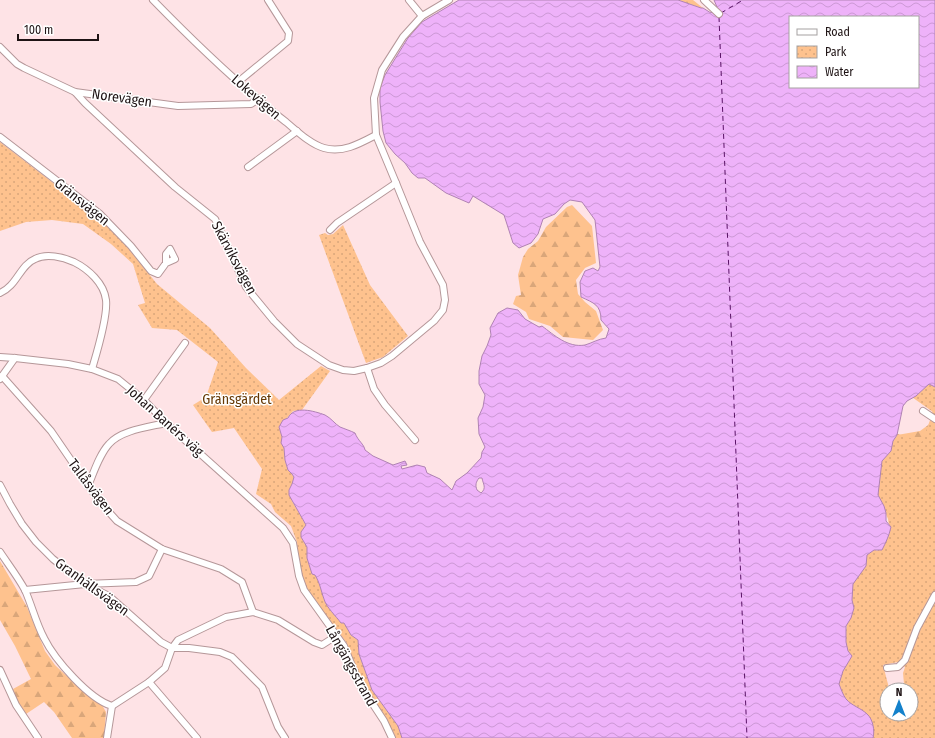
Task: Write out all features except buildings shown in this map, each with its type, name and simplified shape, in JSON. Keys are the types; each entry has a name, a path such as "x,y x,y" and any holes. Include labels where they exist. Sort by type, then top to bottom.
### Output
{"street":[{"name":"Lokevägen","path":"153,0 177,25 257,100 297,131 322,147 347,149 376,135"},
{"path":"238,82 288,41 289,33 268,0"},
{"path":"409,0 422,16"},
{"name":"Skärviksvägen","path":"75,92 175,187 215,219 246,286 274,321 297,344 329,365 343,370 354,371 367,368 381,363 392,356 434,321 443,310 445,300 443,285 420,242 376,135 374,98 382,70 403,36 422,16 449,0"},
{"path":"704,0 719,14"},
{"name":"Norevägen","path":"0,47 17,64 75,92 178,106 251,104 257,100"},
{"path":"248,167 297,131"},
{"name":"Gränsvägen","path":"0,137 100,214 131,246 151,270 158,274 166,263"},
{"path":"330,230 337,223 396,183"},
{"path":"0,292 15,282 24,268 34,259 50,256 64,258 84,268 93,275 100,285 106,299 106,312 92,369"},
{"path":"144,400 185,343"},
{"name":"Johan Banérs väg","path":"0,357 68,364 92,369 118,379 144,400 166,423 283,528"},
{"path":"1,378 15,358"},
{"path":"367,368 374,389 384,405 415,440"},
{"name":"Tallåsvägen","path":"1,378 51,431 88,486 117,521 162,549 221,569 242,582 253,612"},
{"path":"923,411 935,419"},
{"path":"88,486 108,444 117,437 136,430 166,423"},
{"name":"Granhällsvägen","path":"0,485 22,524 36,542 53,559 85,584 109,596 161,642 172,648"},
{"name":"Långängsstrand","path":"283,528 292,543 299,576 304,590 344,646 358,683 384,721 392,738"},
{"path":"25,590 85,584 136,582 149,576 162,549"},
{"path":"0,552 25,590 43,638 53,654 67,671 92,694 112,706"},
{"path":"888,668 898,667 905,660 917,628 935,595"},
{"path":"107,738 112,706 149,682 165,668 172,648 178,640 226,617 253,612 278,620 314,642 322,645 336,636"},
{"path":"172,648 189,648 220,652 232,657 262,687 284,738"},
{"path":"0,670 16,705 38,738"},
{"path":"149,682 197,738"}],"green space":[{"path":"678,0 693,0 703,8 701,8"},
{"name":"Gränsgärdet","path":"0,142 113,229 157,284 210,328 246,368 279,400 321,366 330,371 302,410 293,411 279,427 285,460 288,470 294,478 289,490 292,501 306,525 301,532 301,537 307,547 307,558 318,580 324,600 341,622 344,623 351,635 358,640 359,654 372,690 398,726 402,738 395,738 394,733 375,706 358,675 346,642 306,589 298,559 297,542 291,526 275,512 271,504 256,494 262,469 234,428 212,432 193,405 206,397 218,362 177,330 152,328 138,305 145,303 133,264 111,244 83,224 52,220 26,222 0,231"},
{"path":"572,205 592,226 596,263 585,268 576,280 578,294 596,311 603,330 593,340 563,337 550,326 529,319 526,312 513,304 516,296 521,295 518,275 523,257 528,249 538,241 546,227 567,207"},
{"path":"343,225 370,285 408,336 383,357 366,363 319,235 325,233 328,235 333,234"},
{"path":"928,383 935,384 935,738 868,738 857,708 848,702 846,698 842,697 837,678 847,651 844,644 852,596 851,586 867,555 875,549 877,551 881,547 889,526 888,519 877,492 880,461 895,433 922,442 933,412 909,395"},
{"path":"935,392 935,464 897,435 920,431 931,423"},
{"path":"0,561 27,607 45,651 55,665 73,682 102,705 106,712 104,738 72,738 54,712 44,702 26,714 18,702 13,689 31,679 0,620"}],"water":[{"path":"459,0 678,0 703,8 711,13 717,7 714,0 935,0 935,387 929,384 916,396 907,401 903,406 897,435 893,441 891,451 882,461 878,495 884,506 886,521 891,527 882,550 874,550 867,555 866,566 853,584 852,600 854,608 851,618 846,626 846,642 848,651 852,656 843,671 839,684 846,699 865,712 871,719 874,732 873,738 402,738 398,726 372,690 359,654 358,640 351,635 344,623 341,623 329,608 325,602 317,578 312,574 307,558 307,547 301,537 301,532 306,525 289,495 289,490 294,477 288,470 285,460 279,427 283,420 288,418 295,411 305,410 325,415 340,427 355,433 365,450 373,456 393,465 405,461 407,465 401,466 402,469 417,465 425,467 427,473 440,479 452,490 456,481 467,473 481,458 485,447 479,434 478,418 483,407 485,395 479,384 479,371 482,356 491,335 490,328 498,313 507,308 518,310 525,319 539,327 542,326 562,340 573,345 585,345 606,338 609,329 601,320 600,311 596,305 581,297 580,282 585,271 593,268 598,271 600,267 595,220 582,202 570,200 555,214 543,219 538,234 531,243 519,248 513,243 504,215 473,196 469,203 446,193 425,178 418,178 386,143 383,131 380,88 385,75 408,38 422,22","holes":["479,478 482,478 484,489 481,493 476,487"]}],"ferry route":[{"path":"721,13 743,0"},
{"path":"719,17 747,738"}]}
